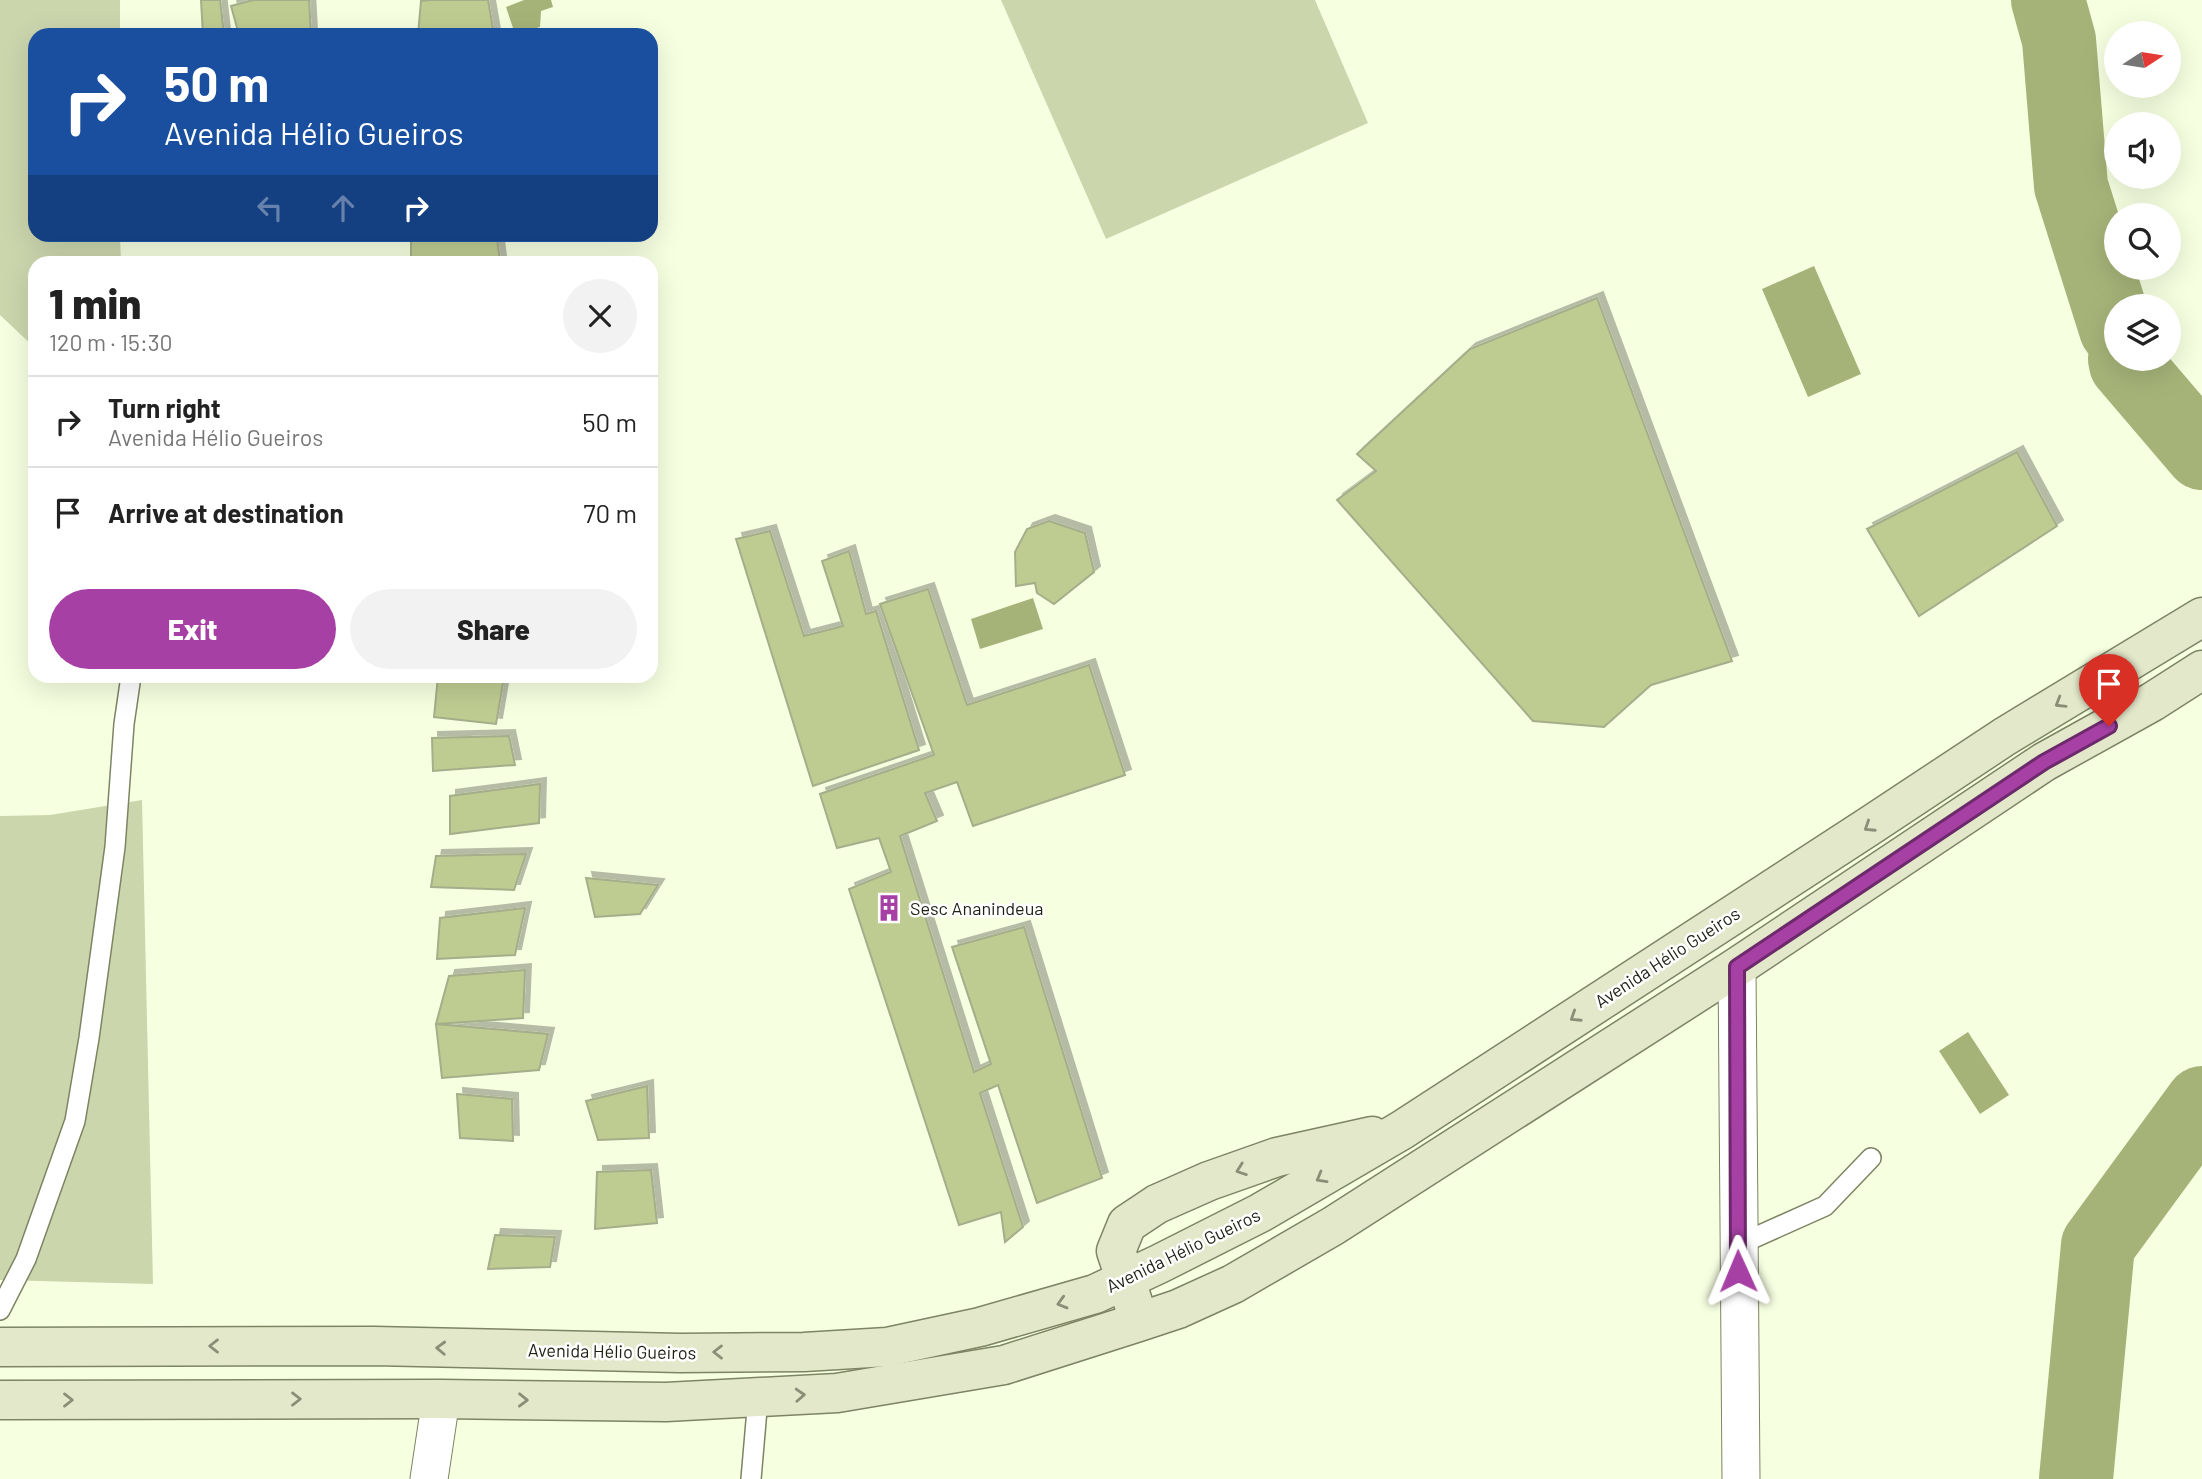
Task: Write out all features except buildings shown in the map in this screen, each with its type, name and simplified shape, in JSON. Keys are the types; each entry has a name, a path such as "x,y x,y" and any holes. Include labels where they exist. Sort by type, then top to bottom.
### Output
{"main road":[{"name":"Avenida Hélio Gueiros","path":"0,1347 374,1346 680,1353 804,1352 887,1347 980,1327 1095,1294 1260,1213 1402,1130 2004,737 2202,617"},
{"path":"0,1400 441,1399 666,1402 837,1393 1004,1365 1139,1322 1178,1309 1233,1284 1333,1226 1737,967 2044,762 2152,702 2202,670"},
{"path":"1139,1322 1116,1251 1127,1224 1157,1204 1209,1181 1277,1157 1402,1130"}],"street":[{"path":"1737,967 1741,1479"},
{"path":"429,1479 441,1399"}],"lane":[{"path":"0,1310 26,1259 75,1121 89,1038 114,847 130,683"},
{"path":"1738,1245 1825,1206 1871,1158"},
{"path":"751,1479 758,1398"}],"shaded area":[{"path":"0,0 120,0 120,28 28,28 28,242 120,242 121,256 28,256 28,341 0,315"},
{"path":"524,0 551,0 553,7 541,11 540,27 513,28 506,7"},
{"path":"1001,0 1315,0 1368,123 1106,239"},
{"path":"1814,266 1861,374 1808,397 1762,289"},
{"path":"1033,598 1043,629 980,649 971,619"},
{"path":"142,800 153,1284 0,1280 0,816 50,815"},
{"path":"1968,1032 2009,1095 1980,1114 1939,1051"}],"waterway":[{"path":"2048,0 2059,40 2071,186 2105,294"},
{"path":"2132,371 2202,453"},
{"path":"2076,1479 2098,1245 2202,1103"}],"place":[{"name":"Sesc Ananindeua","path":"889,908"}],"route":[{"path":"1738,1271 1737,967 2044,762 2109,726"}]}
